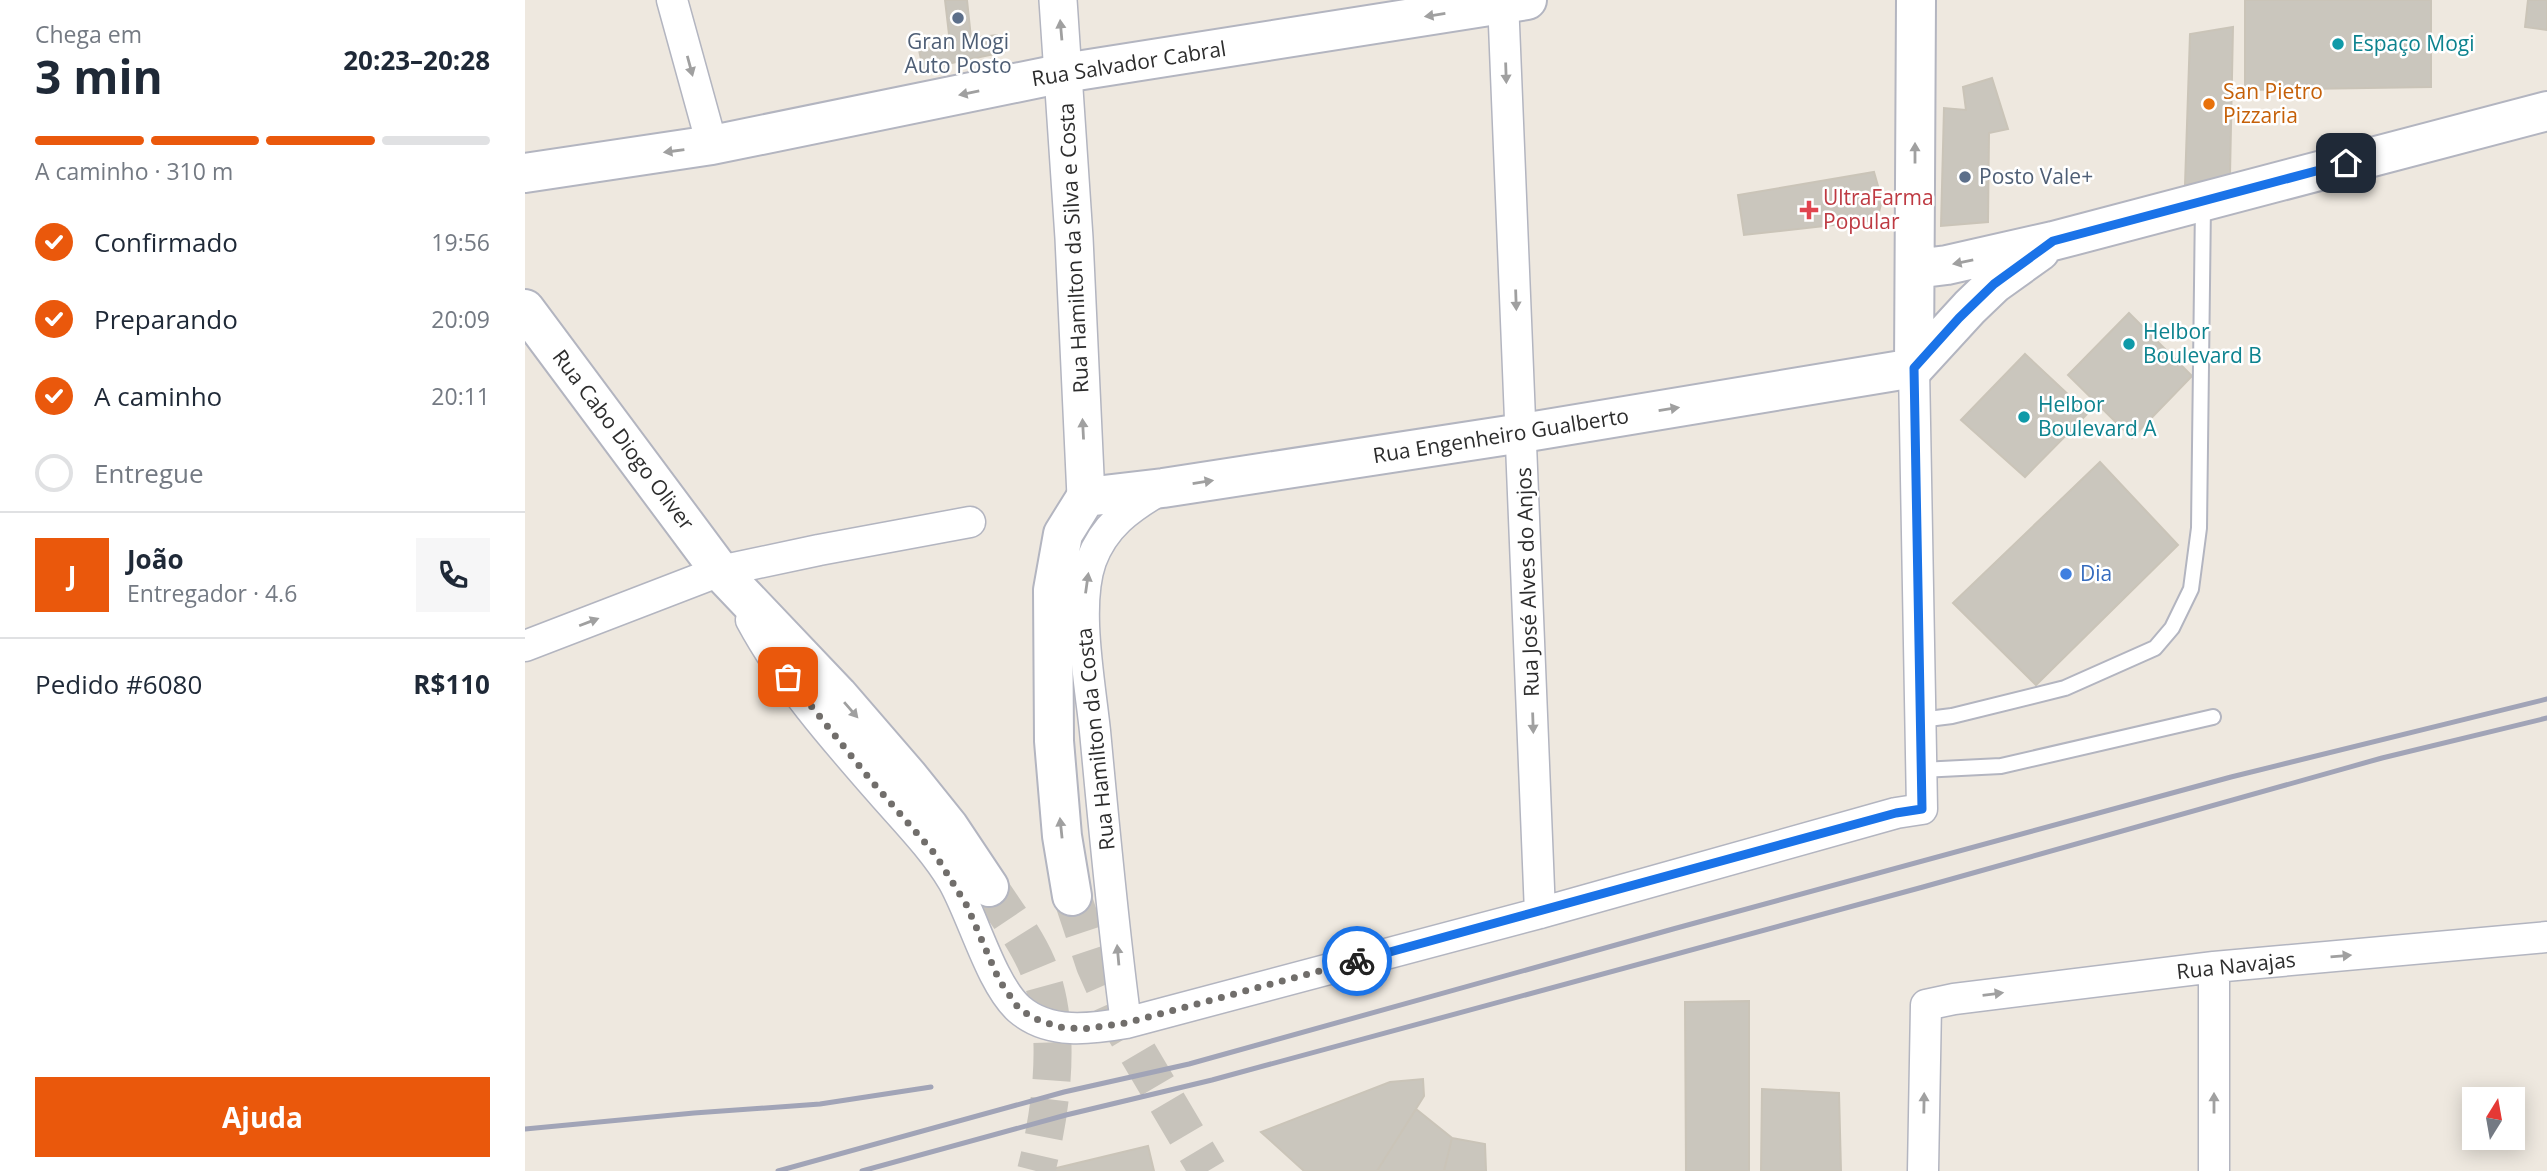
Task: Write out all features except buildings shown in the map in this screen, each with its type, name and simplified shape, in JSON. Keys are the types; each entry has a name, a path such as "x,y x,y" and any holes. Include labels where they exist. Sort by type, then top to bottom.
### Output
{"main road":[{"path":"1914,368 1916,0"},
{"name":"Rua Salvador Cabral","path":"525,173 712,145 1064,74 1511,1"},
{"path":"1915,269 1947,265 2053,241 2547,111"},
{"path":"1914,368 1994,284 2053,241"},
{"name":"Rua Cabo Diogo Oliver","path":"525,309 727,580"},
{"name":"Rua Engenheiro Gualberto","path":"1086,497 1163,488 1522,433 1914,368"},
{"path":"1072,896 1062,836 1054,741 1053,590 1063,534 1086,497"},
{"path":"727,580 847,705 949,827 989,887"}],"street":[{"path":"672,0 712,145"},
{"name":"Rua Hamilton da Silva e Costa","path":"1058,0 1086,497"},
{"name":"Rua José Alves do Anjos","path":"1511,1 1522,433 1540,913"},
{"path":"1914,368 1921,770"},
{"name":"Rua Hamilton da Costa","path":"1126,1023 1101,800 1084,610 1090,564 1107,530 1118,518 1163,488"},
{"path":"525,646 818,550 970,522"},
{"name":"Rua Cabo Diogo Oliver","path":"727,580 788,677 869,778 935,854 967,906 999,980 1019,1009 1036,1019 1069,1028 1083,1029 1126,1023 1540,913 1896,813 1922,809 1921,770"},
{"name":"Rua Navajas","path":"1923,1171 1926,1005 1954,999 2214,967 2547,937"},
{"path":"2214,967 2214,1171"}],"lane":[{"path":"1920,720 1952,716 2065,688 2155,648 2172,628 2191,589 2199,528 2203,200"},
{"path":"1921,770 2001,766 2213,717"}],"tunnel":[{"path":"989,887 1037,965 1050,1014 1050,1094 1036,1171"},
{"path":"1072,896 1095,965 1122,1026 1208,1171"}],"railway":[{"path":"778,1171 1064,1092 1189,1064 2231,777 2547,699"},
{"path":"862,1171 1066,1115 1212,1080 1923,887 2382,758 2547,718"},
{"path":"525,1129 820,1104 931,1087"}],"way so far":[{"path":"788,677 869,778 935,854 967,906 1009,997 1019,1009 1036,1019 1058,1027 1083,1029 1126,1023 1357,961"}],"place":[{"name":"Gran Mogi Auto Posto","path":"958,18"},
{"name":"Espaço Mogi","path":"2338,44"},
{"name":"San Pietro Pizzaria","path":"2209,104"},
{"name":"Posto Vale+","path":"1965,177"},
{"name":"UltraFarma Popular","path":"1809,210"},
{"name":"Helbor Boulevard B","path":"2129,344"},
{"name":"Helbor Boulevard A","path":"2024,417"},
{"name":"Dia","path":"2066,574"}],"route":[{"path":"1357,961 1540,913 1896,813 1922,809 1914,368 1994,284 2053,241 2346,163"}]}
